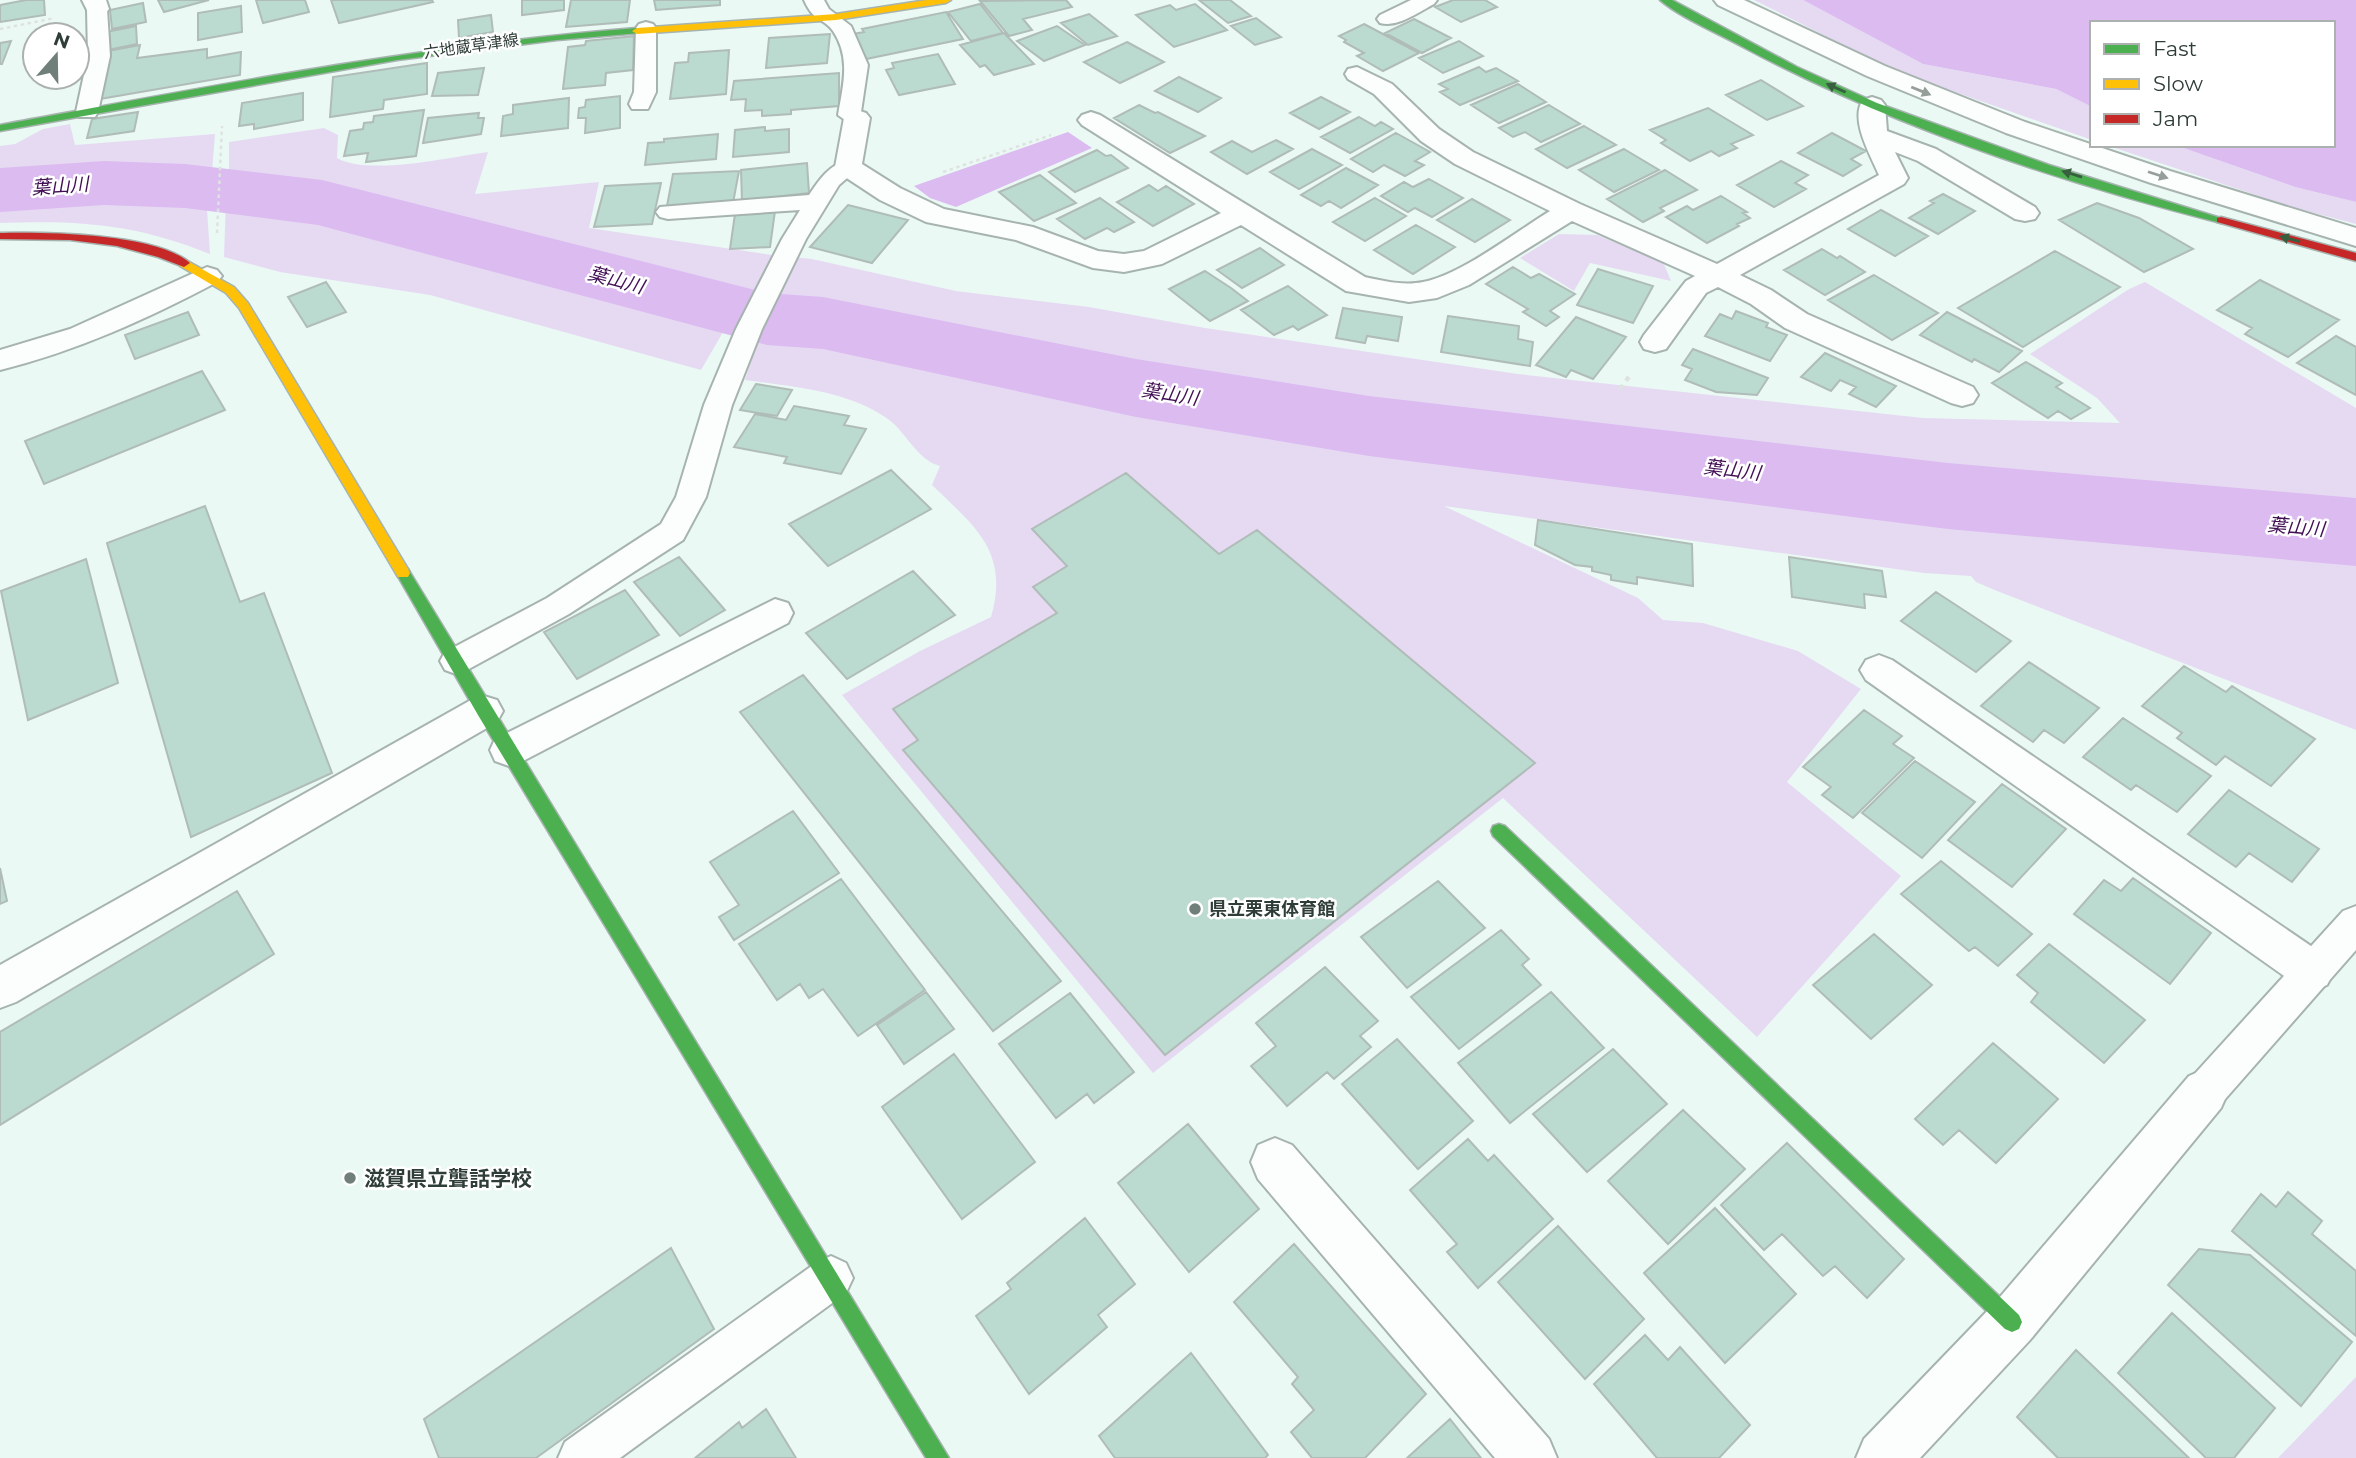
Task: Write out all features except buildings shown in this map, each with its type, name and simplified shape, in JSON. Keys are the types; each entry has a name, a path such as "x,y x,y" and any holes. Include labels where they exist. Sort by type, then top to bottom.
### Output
{"street":[{"name":"六地蔵草津線","path":"0,128 405,55 500,42 646,28 830,19 946,0"},
{"path":"1665,0 1780,63 1872,105 2057,170 2203,215 2356,257"},
{"path":"1726,0 1889,78 1969,110 2090,153 2356,237"},
{"path":"1357,74 1383,89 1430,135 1464,158 1570,210 1718,275 1760,297 1796,321 1962,395"},
{"path":"1655,342 1696,287 1894,177 1874,135 1872,105"},
{"path":"857,118 848,167 887,192 936,216 1023,233 1093,259 1124,263 1152,258 1240,215"},
{"path":"1091,120 1356,285 1386,290 1427,291 1457,279 1570,210"},
{"path":"1874,135 1927,155 2025,213"},
{"path":"0,236 49,235 105,240 170,256 232,291 265,337 484,710 938,1458"},
{"path":"0,360 34,353 123,320 207,276"},
{"path":"509,750 775,613"},
{"path":"1879,670 2312,971"},
{"path":"0,988 484,710"},
{"path":"1499,831 2012,1322"},
{"path":"1883,1458 2012,1322 2205,1092"},
{"path":"1275,1162 1530,1458"}],"lane":[{"path":"814,0 820,13 841,26 857,65 849,115 857,118"},
{"path":"1387,19 1427,0"},
{"path":"87,112 99,56 96,5"},
{"path":"640,104 645,92 646,28"},
{"path":"456,661 558,606 672,532 691,497 718,404 749,329 794,239 830,181 848,167"},
{"path":"668,212 818,202"},
{"path":"2205,1092 2356,923"},
{"path":"582,1458 831,1278"}],"path":[{"path":"0,29 96,5"},
{"path":"887,192 1091,120"},
{"path":"218,199 219,173"}],"shaded area":[{"path":"1754,0 1803,0 1923,64 2056,89 2090,106 2090,139 1932,84 1863,55"},
{"path":"1803,0 2356,0 2356,202 2295,187 2181,147 2335,147 2335,21 2090,21 2090,106 2056,89 1923,64"},
{"path":"70,124 75,145 215,134 212,172 0,174 0,146 15,144 43,129"},
{"path":"324,128 338,135 337,158 351,163 410,164 488,152 475,194 599,182 589,228 812,259 956,291 1089,307 1205,328 1518,374 1923,418 2120,423 2097,398 2030,354 2129,289 2145,282 2356,408 2356,509 2223,489 1910,465 1369,401 1038,344 964,336 776,301 744,288 709,287 512,239 389,202 301,182 229,174 229,142"},
{"path":"1068,132 1092,148 956,207 930,198 914,186"},
{"path":"2112,147 2181,147 2295,187 2356,202 2356,224 2295,208"},
{"path":"67,191 206,194 210,254 157,236 107,226 56,222 0,223 0,198"},
{"path":"226,198 365,226 489,264 707,318 712,323 726,327 701,370 430,295 280,272 224,257"},
{"path":"1559,234 1597,235 1663,262 1671,281 1590,263 1574,291 1520,258"},
{"path":"794,333 927,360 1016,384 1338,440 1970,518 2250,537 2356,555 2356,730 1997,591 1976,582 1971,576 1924,573 1444,506 1638,598 1663,620 1703,623 1798,651 1861,689 1787,782 1901,876 1757,1037 1503,798 1153,1073 842,695 920,651 991,617 996,594 996,574 992,557 974,527 932,485 940,466 924,458 885,417 835,395 745,380 759,336"},
{"path":"2356,1377 2356,1458 2278,1458"}],"waterway":[{"name":"葉山川","path":"0,190 104,183 185,186 322,203 767,319 823,323 1136,388 1369,426 1948,496 2356,532"}],"traffic: fast":[{"path":"1665,0 1793,69 1873,105 2046,167 2221,220"},
{"path":"0,128 397,57 557,37 637,31"},
{"path":"403,573 938,1458"},
{"path":"1499,831 2012,1322"}],"traffic: slow":[{"path":"637,31 836,17 946,0"},
{"path":"184,263 230,290 244,306 403,573"}],"traffic: jam":[{"path":"2221,220 2356,257"},
{"path":"0,236 70,237 117,242 163,254 184,263"}],"place":[{"name":"県立栗東体育館","path":"1195,909"},
{"name":"滋賀県立聾話学校","path":"350,1178"}]}
